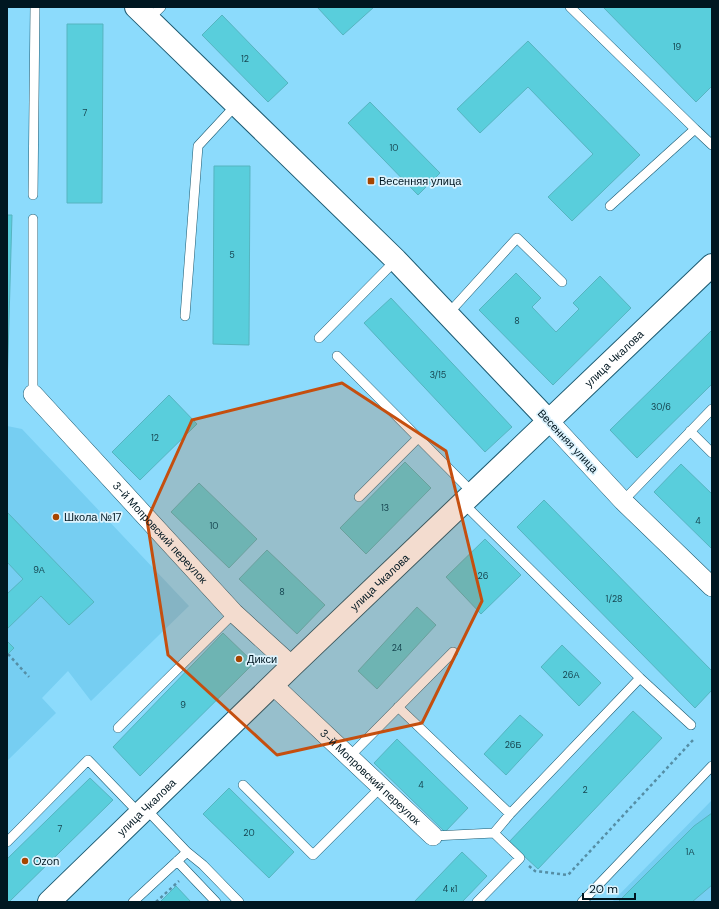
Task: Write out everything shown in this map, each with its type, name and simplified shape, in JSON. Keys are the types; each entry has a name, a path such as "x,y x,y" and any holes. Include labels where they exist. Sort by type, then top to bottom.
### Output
{"street":[{"name":"Весенняя улица","path":"149,11 236,104 396,260 623,501 712,587"},
{"name":"улица Чкалова","path":"49,902 548,420 712,265"},
{"name":"3-й Мопровский переулок","path":"33,394 234,613 292,666"},
{"name":"3-й Мопровский переулок","path":"273,685 433,836"}],"lane":[{"path":"33,195 35,7"},
{"path":"570,7 712,145"},
{"path":"185,316 198,146 236,104"},
{"path":"610,206 695,129"},
{"path":"33,219 33,394"},
{"path":"448,314 517,238 562,282"},
{"path":"320,338 396,260"},
{"path":"337,356 418,438 468,498 640,678 691,725"},
{"path":"623,501 712,409"},
{"path":"690,431 712,453"},
{"path":"359,497 418,438"},
{"path":"118,728 234,613"},
{"path":"349,757 453,652"},
{"path":"494,833 510,814 640,678"},
{"path":"398,707 510,814"},
{"path":"7,842 88,760 142,811 203,865 239,902"},
{"path":"582,902 712,766"},
{"path":"243,785 314,854 381,787"},
{"path":"433,836 494,833 520,858 477,902"},
{"path":"134,902 187,852"},
{"path":"177,861 216,902"}],"path":[{"path":"8,654 29,677"},
{"path":"520,858 535,871 568,875 693,740 691,725"}],"highlighted area":[{"path":"342,383 446,451 482,601 422,723 277,755 168,655 147,520 192,420"}],"shaded area":[{"name":"Школа №17","path":"7,426 22,429 189,606 91,701 68,671 42,698 56,713 7,761"},
{"path":"712,800 712,902 612,902"}],"building":[{"path":"317,7 374,7 343,35"},
{"path":"603,7 712,7 712,86 696,102"},
{"path":"222,15 288,83 268,102 202,35"},
{"path":"67,24 103,24 102,203 67,203"},
{"path":"528,41 640,155 572,221 548,197 593,154 528,87 480,133 457,109"},
{"path":"370,102 440,173 418,195 348,123"},
{"path":"214,166 250,166 249,345 213,344"},
{"path":"7,215 12,215 7,389"},
{"path":"516,273 541,298 532,307 556,332 579,309 573,303 600,276 631,308 553,385 479,310"},
{"path":"391,298 512,427 485,452 364,323"},
{"path":"712,330 712,384 637,458 610,430"},
{"path":"169,395 197,424 140,480 112,452"},
{"path":"405,462 431,488 366,554 340,528"},
{"path":"681,464 712,494 712,549 654,492"},
{"path":"199,483 257,539 229,568 171,512"},
{"path":"544,500 712,671 712,690 695,708 517,527"},
{"path":"7,512 94,602 69,625 41,596 7,629 7,594 23,579 7,562"},
{"path":"485,539 521,575 481,614 446,577"},
{"path":"267,550 325,605 297,634 239,579"},
{"path":"417,607 436,625 377,689 358,671"},
{"path":"223,633 254,663 140,776 113,747"},
{"path":"7,641 14,648 7,655"},
{"path":"562,645 601,683 579,706 541,667"},
{"path":"633,711 662,738 538,869 509,842"},
{"path":"520,715 543,735 506,775 484,754"},
{"path":"397,739 468,808 445,832 374,763"},
{"path":"90,778 113,800 9,902 7,902 7,859"},
{"path":"229,788 294,852 269,878 203,814"},
{"path":"712,813 712,885 692,902 618,902 694,826"},
{"path":"462,852 487,876 462,902 414,902"},
{"path":"176,886 191,902 160,902"}],"place":[{"name":"Весенняя улица","path":"371,181"},
{"name":"Школа №17","path":"56,517"},
{"name":"Дикси","path":"239,659"},
{"name":"Ozon","path":"25,861"}]}
